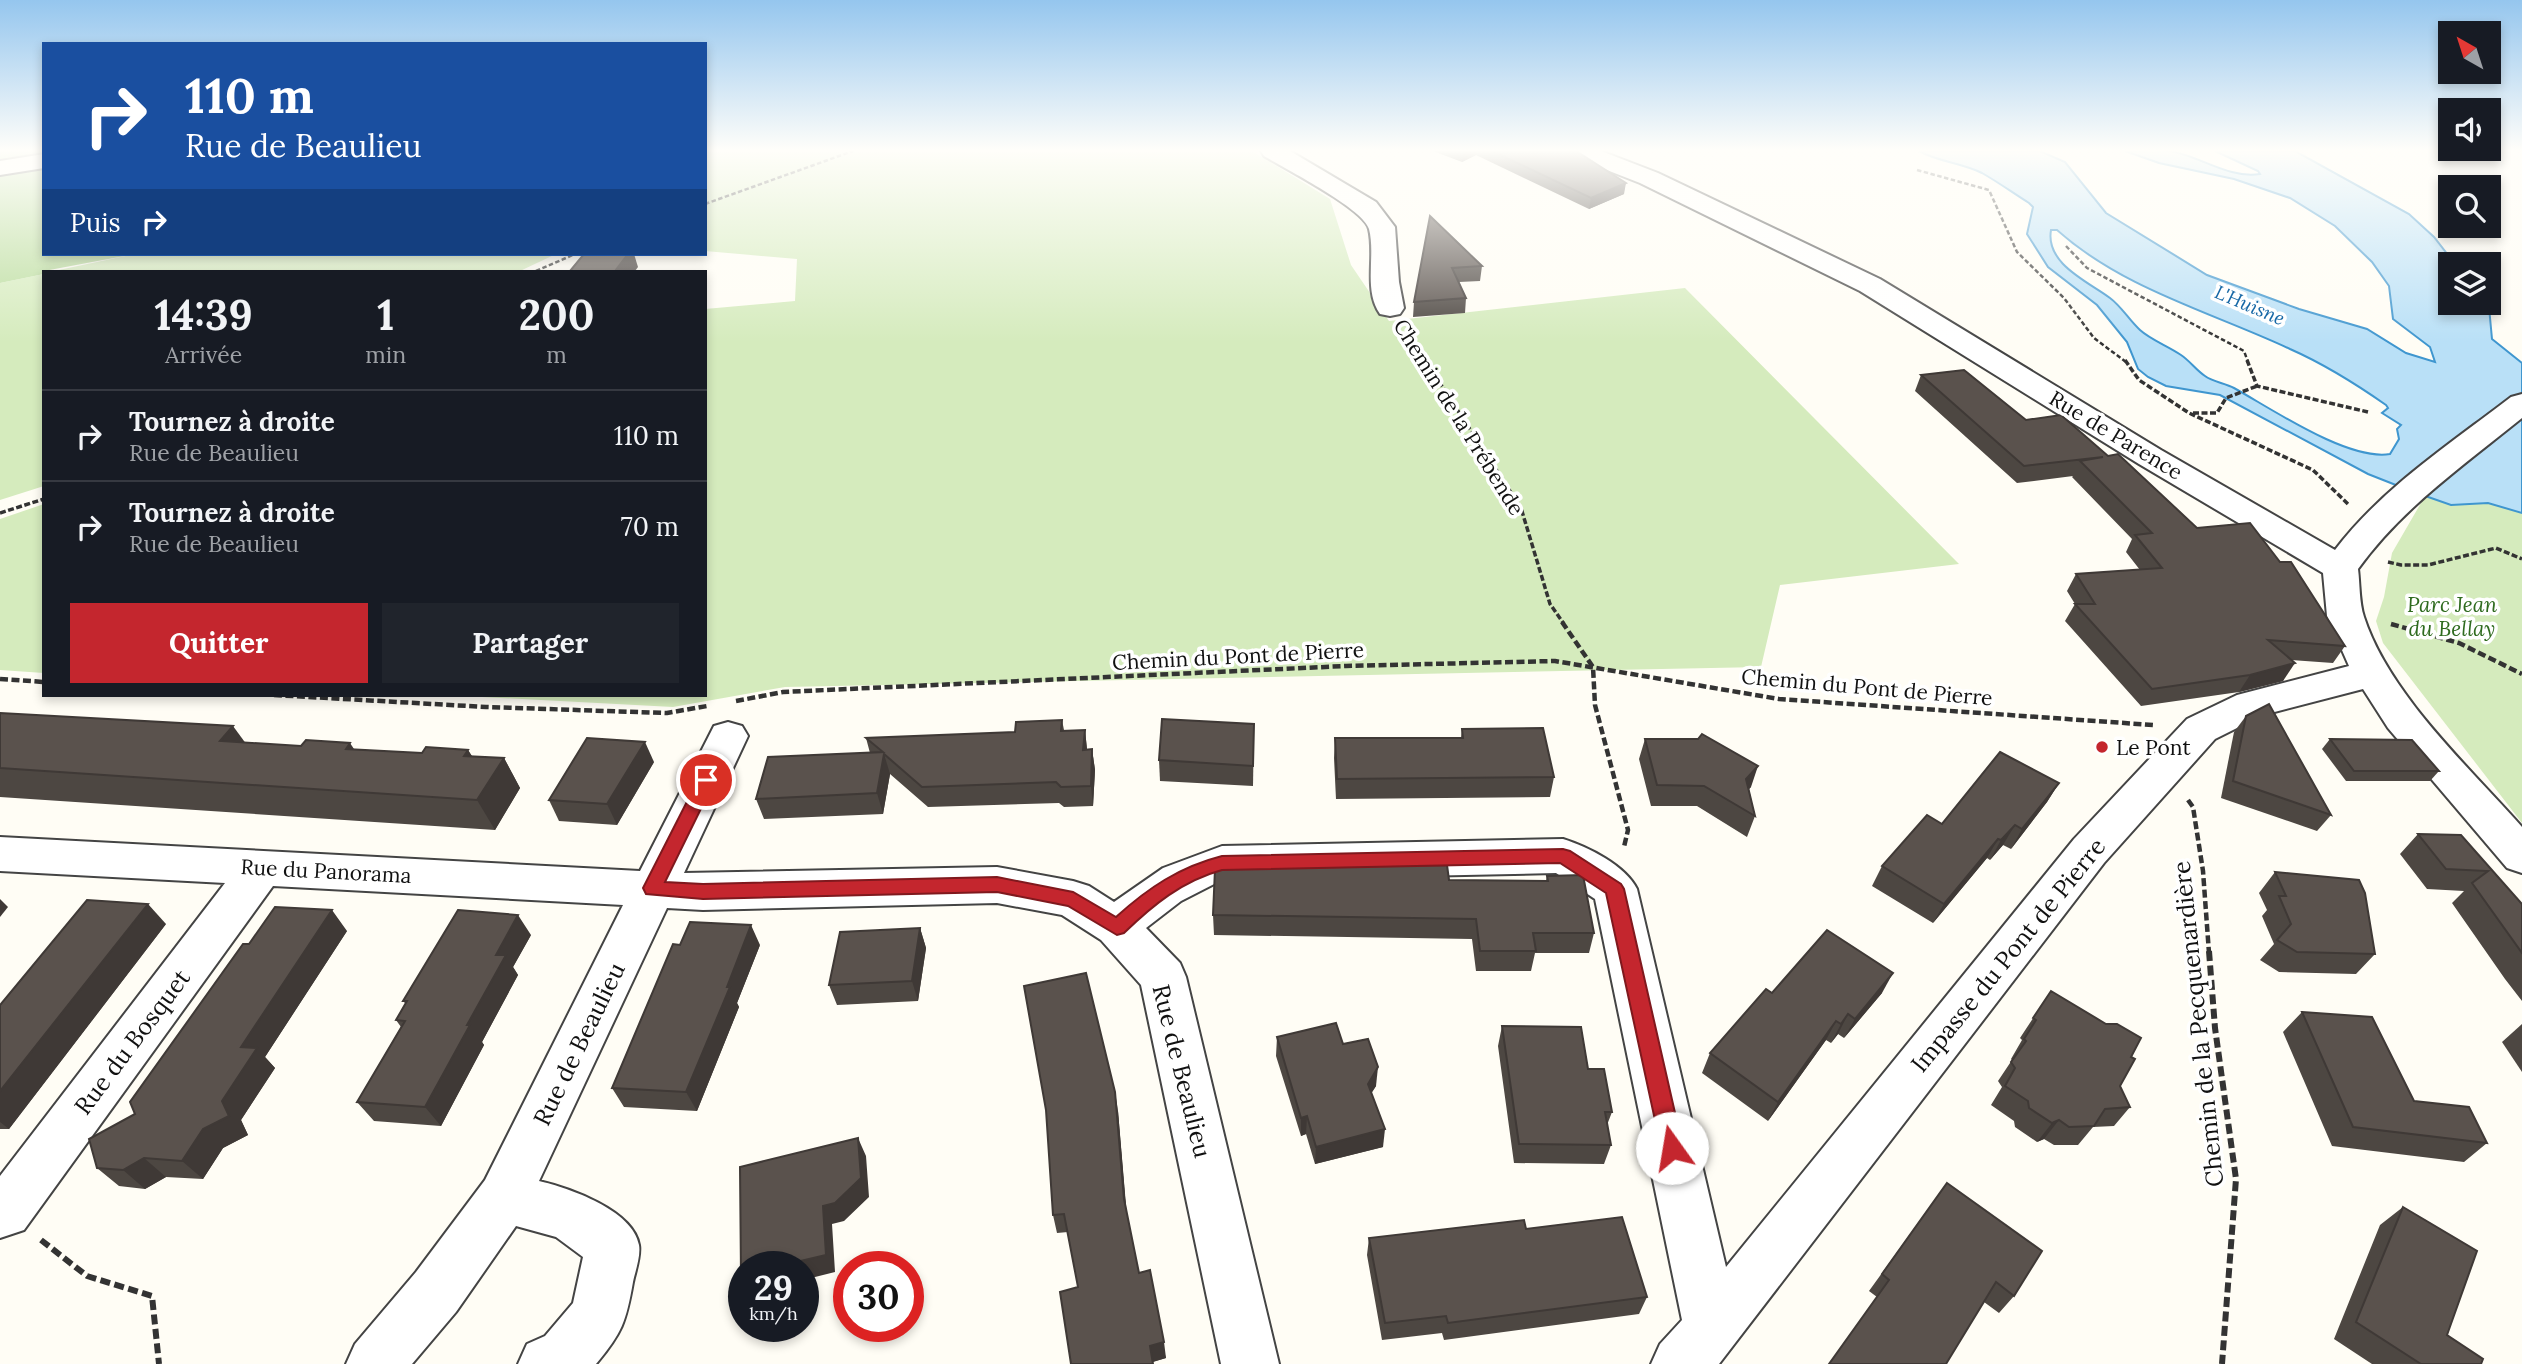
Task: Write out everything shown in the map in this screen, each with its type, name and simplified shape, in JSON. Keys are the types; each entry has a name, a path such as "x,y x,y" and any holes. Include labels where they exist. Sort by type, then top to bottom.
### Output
{"street":[{"name":"Chemin de la Prébende","path":"1372,215 1382,228 1385,282 1390,308"},
{"name":"Rue de Parence","path":"1724,215 1870,285 2150,457 2353,540"},
{"path":"2522,403 2353,540 2345,616 2372,673 2402,718 2522,856"},
{"name":"Impasse du Pont de Pierre","path":"1696,1347 2089,851 2201,729 2251,705 2372,673"},
{"name":"Rue de Beaulieu","path":"375,1364 436,1293 504,1198 652,888 725,714"},
{"name":"Rue du Panorama","path":"0,853 652,888"},
{"path":"1117,927 1150,897 1176,881 1200,869 1234,862 1563,856 1615,889 1696,1347"},
{"name":"Rue du Bosquet","path":"2,1212 261,868"},
{"name":"Rue de Beaulieu","path":"652,888 703,892 997,885 1073,899 1117,927 1163,978 1250,1364"},
{"path":"504,1198 570,1214 612,1246 599,1316 562,1360 547,1364"}],"path":[{"path":"2000,215 2017,252 2064,299 2094,338 2124,359 2139,380 2189,413 2313,470 2353,540 2403,567 2463,558 2496,548 2522,559"},
{"path":"2066,246 2087,268 2244,351 2257,386"},
{"path":"538,270 570,256"},
{"name":"Chemin de la Prébende","path":"1390,308 1521,508 1550,604 1593,667"},
{"path":"2189,413 2217,413 2227,398 2257,386 2368,412"},
{"path":"0,513 42,500"},
{"path":"2345,616 2420,629 2469,646 2522,674"},
{"name":"Chemin du Pont de Pierre","path":"309,697 486,707 725,714 783,692 1332,667 1555,661 1779,699 2201,729"},
{"path":"1593,667 1595,705 1628,830 1615,889"},
{"path":"0,679 42,682"},
{"name":"Chemin de la Pecquenardière","path":"2193,807 2203,871 2215,1028 2236,1179 2222,1364"},
{"path":"2,1212 87,1276 152,1296 159,1364"}],"green space":[{"path":"0,215 42,215 42,256 124,256 42,270 42,274 0,283"},
{"path":"707,215 1335,215 1351,265 1389,321 1685,288 1959,564 1780,585 1761,667 785,687 673,707 482,697 707,697 707,309 795,301 797,259 707,251"},
{"path":"125,256 552,256 522,270 59,270"},
{"path":"42,274 42,487 0,500 0,283"},
{"name":"Parc Jean du Bellay","path":"2425,496 2451,505 2488,503 2522,513 2522,823 2383,643 2376,621 2384,597 2392,553"},
{"path":"42,505 42,673 0,670 0,519"}],"water":[{"name":"L'Huisne","path":"2031,215 2109,215 2207,275 2299,309 2367,329 2406,353 2435,362 2430,347 2393,319 2389,286 2372,262 2335,226 2317,215 2410,215 2446,252 2438,252 2438,315 2490,315 2492,339 2522,363 2522,513 2488,503 2451,505 2411,491 2368,474 2220,395 2166,386 2148,377 2138,369 2127,342 2097,305 2048,267 2027,234","holes":["2051,230 2057,230 2110,268 2169,298 2303,355 2375,397 2388,408 2382,413 2401,425 2397,429 2399,439 2390,454 2353,450 2332,442 2234,388 2205,376 2181,355 2144,334 2114,302 2070,271 2055,253"]}],"building":[{"path":"1430,216 1482,266 1452,268 1466,298 1414,302"},
{"path":"582,256 626,256 616,270 571,270"},
{"path":"1964,370 2026,420 2061,415 2108,456 2118,454 2197,528 2250,523 2280,562 2291,562 2345,646 2268,640 2295,663 2250,675 2152,689 2075,604 2095,604 2076,574 2162,568 2135,535 2152,533 2080,461 2103,457 2024,466 1921,375"},
{"path":"2269,704 2331,815 2233,781 2246,716"},
{"path":"0,713 233,726 220,741 301,746 306,740 350,743 346,749 422,753 426,747 468,750 464,756 504,758 477,800 0,768"},
{"path":"1162,719 1254,724 1253,766 1159,760"},
{"path":"1062,720 1061,731 1085,730 1083,750 1092,749 1091,786 1061,787 1056,782 922,787 884,754 877,793 756,799 768,757 883,752 866,738 1015,732 1016,722"},
{"path":"1543,728 1554,777 1337,779 1335,738 1463,738 1462,729"},
{"path":"1702,734 1758,766 1746,779 1755,816 1704,786 1657,785 1645,739 1698,739"},
{"path":"587,738 645,742 607,804 549,800"},
{"path":"2330,739 2412,740 2439,771 2354,771"},
{"path":"2000,752 2059,783 2022,829 2015,825 2001,840 1998,839 1944,904 1882,866 1927,815 1942,824"},
{"path":"2418,834 2461,835 2522,904 2522,953 2472,883 2488,871 2446,869"},
{"path":"1447,865 1449,880 1548,881 1547,876 1583,875 1594,933 1533,933 1536,951 1480,951 1476,919 1213,915 1215,869 1240,869 1240,866"},
{"path":"2275,872 2359,880 2365,893 2375,954 2297,952 2277,940 2291,924 2279,896 2286,896"},
{"path":"87,900 148,904 0,1091 0,1005"},
{"path":"275,907 332,910 241,1047 257,1048 222,1101 229,1116 203,1129 182,1161 144,1158 123,1170 97,1168 89,1139 135,1114 130,1102 243,944 249,944"},
{"path":"458,910 518,915 496,955 506,955 467,1025 470,1025 425,1107 357,1102 405,1021 396,1020 407,1001 403,1001"},
{"path":"690,922 751,925 727,987 730,987 686,1092 612,1088 673,944 680,945"},
{"path":"920,928 912,981 829,985 840,932"},
{"path":"1827,930 1893,973 1855,1019 1848,1014 1841,1024 1836,1021 1778,1102 1710,1053 1766,989 1772,993"},
{"path":"1086,973 1115,1092 1124,1199 1139,1273 1150,1270 1164,1342 1150,1346 1153,1364 1071,1364 1060,1292 1078,1287 1064,1214 1053,1215 1046,1110 1024,986"},
{"path":"2051,991 2106,1024 2117,1024 2141,1038 2131,1057 2135,1059 2120,1086 2130,1107 2105,1109 2094,1126 2069,1127 2059,1120 2052,1123 2029,1108 2028,1101 2005,1086 2015,1068 2011,1062 2026,1041 2024,1039 2036,1020 2033,1018"},
{"path":"2302,1012 2372,1017 2414,1101 2469,1107 2487,1143 2353,1127"},
{"path":"1336,1023 1343,1044 1368,1039 1378,1067 1368,1084 1385,1129 1316,1147 1307,1116 1301,1118 1277,1037"},
{"path":"1502,1026 1581,1027 1588,1069 1604,1069 1612,1112 1605,1112 1611,1145 1519,1144"},
{"path":"858,1138 861,1178 835,1203 823,1206 826,1255 819,1257 819,1251 741,1251 740,1167"},
{"path":"1947,1183 2042,1251 2014,1296 1996,1282 1946,1364 1829,1364 1889,1280 1882,1274"},
{"path":"2403,1207 2477,1251 2447,1335 2483,1359 2481,1364 2421,1364 2356,1322"},
{"path":"1622,1217 1647,1297 1448,1323 1446,1316 1385,1323 1369,1238 1524,1220 1526,1229"}],"place":[{"name":"Le Pont","path":"2102,747"}],"route":[{"path":"706,780 652,888 703,892 997,885 1073,899 1117,927 1150,897 1176,881 1200,869 1222,863 1563,856 1615,889 1672,1148"}]}
